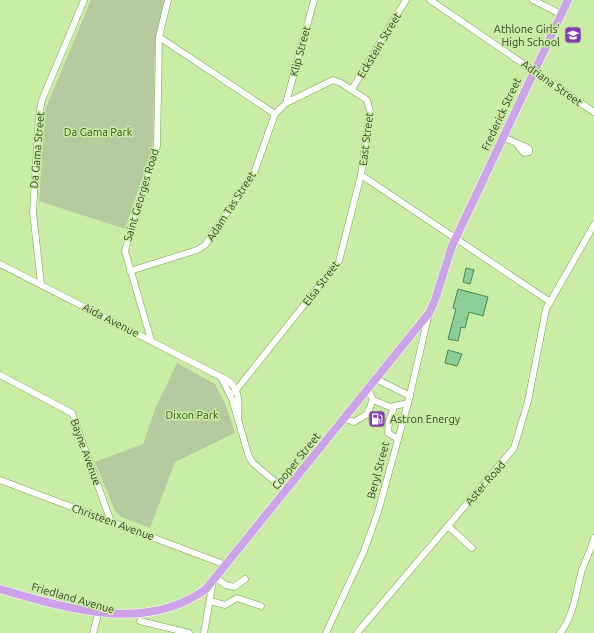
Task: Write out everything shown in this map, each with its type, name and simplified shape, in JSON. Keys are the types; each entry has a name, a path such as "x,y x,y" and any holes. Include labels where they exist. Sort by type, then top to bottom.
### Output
{"main road":[{"name":"Frederick Street","path":"455,238 568,0"},
{"name":"Beryl Street","path":"429,313 436,300 447,259 455,238"},
{"name":"Cooper Street","path":"215,579 429,313"},
{"name":"Friedland Avenue","path":"0,589 97,618 116,622 140,621 176,611 194,600 215,579"}],"street":[{"name":"Da Gama Street","path":"41,284 33,212 39,115 42,100 84,0"},
{"name":"Saint Georges Road","path":"151,340 125,252 157,146 159,37 168,0"},
{"name":"Klip Street","path":"286,103 314,0"},
{"name":"Eckstein Street","path":"352,89 406,0"},
{"name":"Adriana Street","path":"430,0 594,112"},
{"path":"533,0 561,14"},
{"path":"159,37 275,114"},
{"name":"East Street","path":"275,114 286,103 333,80 341,82 352,89 365,98 370,107 361,175 549,301"},
{"name":"Adam Tas Street","path":"130,271 197,250 205,246 252,178 275,114"},
{"path":"503,137 516,143"},
{"name":"Elsa Street","path":"229,391 247,375 337,264 361,175"},
{"name":"Aster Road","path":"357,633 514,448 528,401 541,329 549,301 594,225"},
{"name":"Aida Avenue","path":"0,264 221,376 235,386"},
{"name":"Beryl Street","path":"326,633 372,530 408,404 429,313"},
{"name":"Bayne Avenue","path":"0,375 72,413 111,522"},
{"path":"221,376 229,391 238,417 249,457 253,464 286,491"},
{"path":"376,379 410,396"},
{"path":"235,386 238,417"},
{"path":"368,389 373,400 387,406 394,407 408,404"},
{"path":"344,418 354,422 362,418 371,406 373,400"},
{"path":"394,407 389,422 388,433 398,439"},
{"name":"Christeen Avenue","path":"0,480 226,565"},
{"path":"448,526 472,548"},
{"path":"560,633 567,624 583,569 591,552 594,538"},
{"path":"215,579 226,585 234,587 246,579"},
{"name":"Cooper Street","path":"204,633 215,579"},
{"path":"210,601 225,605 234,598 241,598 261,606"},
{"path":"93,633 97,618"},
{"name":"Friedland Avenue","path":"140,621 189,633"}],"green space":[{"name":"Da Gama Park","path":"91,0 165,0 155,40 153,138 151,152 125,229 39,201 45,110"},
{"name":"Dixon Park","path":"177,363 215,384 226,406 235,433 175,462 150,528 121,517 115,511 95,462 143,444 155,409"}],"building":[{"path":"466,268 474,270 470,284 463,282"},
{"path":"458,289 488,297 483,316 469,312 465,328 461,327 458,341 448,339 456,309 453,308"},
{"path":"448,350 462,354 457,366 445,363"},
{"path":"373,412 386,418 384,427 368,419"}],"place":[{"name":"Athlone Girls' High School","path":"573,35"},
{"name":"Astron Energy","path":"377,419"}]}
